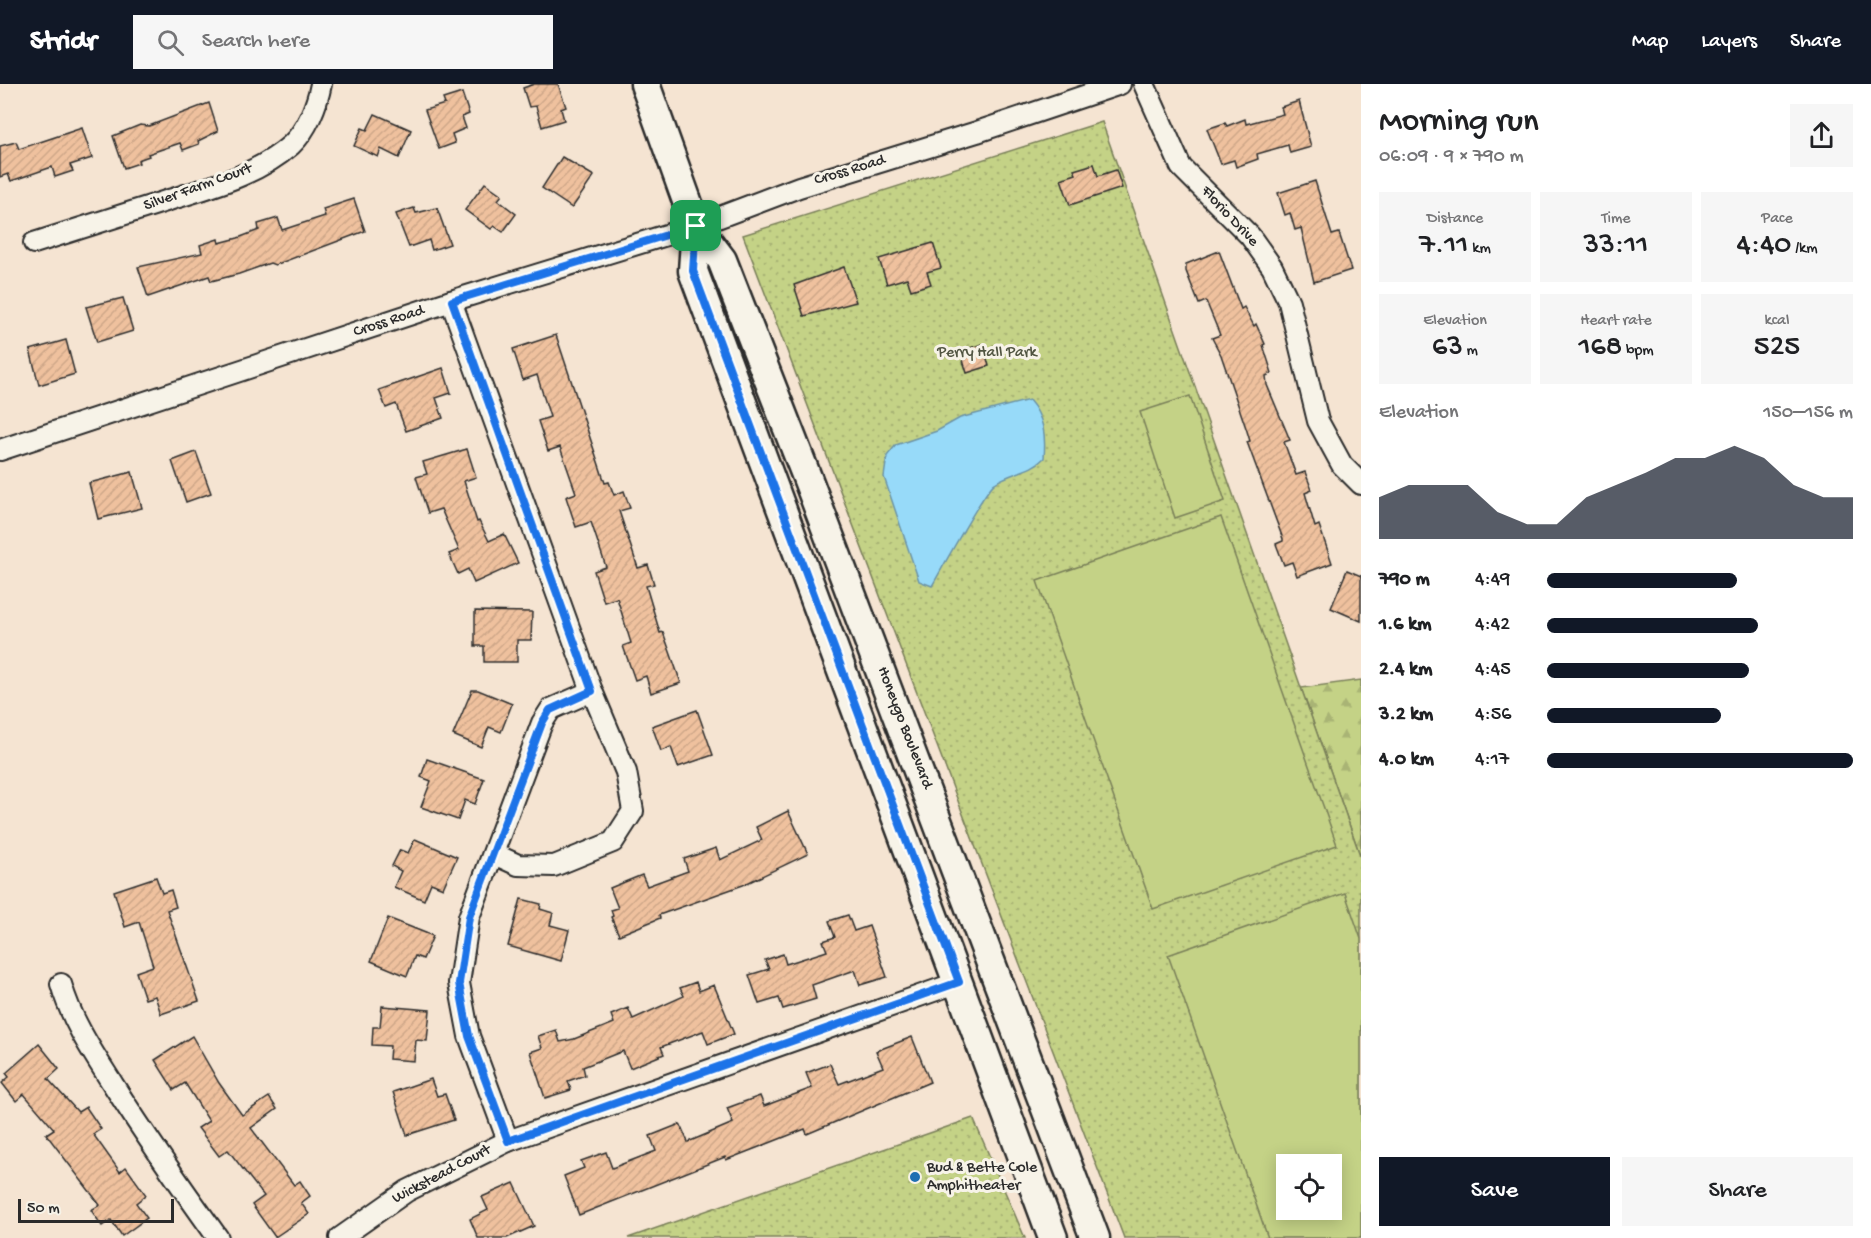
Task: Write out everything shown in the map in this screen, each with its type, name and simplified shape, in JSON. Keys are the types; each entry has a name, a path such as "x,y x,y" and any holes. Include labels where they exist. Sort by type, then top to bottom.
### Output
{"main road":[{"name":"Honeygo Boulevard","path":"645,84 696,226 722,260 731,282 885,679 1095,1238"},
{"name":"Honeygo Boulevard","path":"696,226 693,271 1053,1238"}],"street":[{"name":"Silver Farm Court","path":"34,243 221,183 272,160 293,143 303,130 317,102 321,84"},
{"name":"Cross Road","path":"0,450 452,301 696,226 799,187 977,132 1120,84"},
{"name":"Florio Drive","path":"1144,84 1181,167 1250,236 1272,267 1289,302 1318,421 1342,465 1361,484"},
{"path":"452,301 592,691 631,789 633,811 613,842 554,866 518,865 494,854"},
{"path":"508,1141 469,1036 459,983 469,917 542,723 550,710 592,691"},
{"name":"Wickstead Court","path":"340,1238 407,1191 508,1141 959,982"},
{"path":"61,984 69,1011 91,1049 176,1181 218,1238"}],"green space":[{"name":"Perry Hall Park","path":"1102,122 1361,858 1361,1238 1124,1238 743,235"},
{"path":"1190,396 1225,501 1175,518 1140,412"},
{"path":"1221,517 1337,845 1153,909 1037,581"},
{"path":"1361,680 1361,858 1301,688"},
{"path":"1345,893 1361,939 1361,1238 1268,1238 1168,955"},
{"path":"973,1118 1025,1238 628,1238"}],"water":[{"path":"1029,400 1038,413 1043,427 1044,458 1039,463 995,483 973,514 932,586 919,581 884,477 887,456 896,445 937,431 960,418"}],"building":[{"path":"534,84 558,84 566,107 561,109 564,120 542,127 536,106 529,107 523,88"},
{"path":"462,93 469,114 462,117 466,128 452,134 455,143 439,149 425,110 445,104 443,99"},
{"path":"1299,101 1311,147 1290,153 1288,145 1257,154 1258,159 1236,167 1234,160 1221,164 1207,129 1225,123 1227,126 1245,119 1246,124 1283,114 1281,107"},
{"path":"209,103 218,131 198,141 199,144 183,150 180,143 148,154 149,156 138,160 139,163 124,168 113,136 140,125 149,126"},
{"path":"375,114 411,130 399,158 381,149 378,157 354,146 362,128 367,130"},
{"path":"82,128 92,158 70,165 73,171 55,177 52,167 11,181 8,174 0,177 0,146 16,142 19,149"},
{"path":"562,157 594,176 572,208 542,188"},
{"path":"1094,164 1098,176 1116,170 1122,188 1070,205 1061,179 1076,174 1074,170"},
{"path":"1315,181 1332,235 1339,233 1351,270 1314,282 1301,228 1295,230 1290,213 1285,215 1278,193"},
{"path":"485,183 502,195 498,200 516,214 503,232 494,226 491,229 465,210"},
{"path":"354,199 365,231 275,265 270,263 211,281 209,276 148,297 138,267 202,253 200,245 218,239 219,243 238,238 259,230 258,224 278,218 282,230 325,216 323,209"},
{"path":"414,208 416,213 437,208 450,244 432,250 429,240 409,247 396,214"},
{"path":"933,243 941,268 927,272 931,284 911,290 907,278 887,284 879,259"},
{"path":"1219,251 1241,309 1244,307 1254,326 1256,324 1265,344 1263,345 1272,373 1266,376 1267,385 1290,440 1284,442 1296,475 1305,472 1312,490 1305,493 1315,527 1319,525 1332,563 1297,576 1292,562 1284,565 1276,544 1283,539 1247,442 1250,441 1221,355 1212,338 1220,335 1206,301 1199,304 1186,271 1186,264"},
{"path":"844,267 856,302 804,316 794,285"},
{"path":"123,298 133,331 97,342 86,307"},
{"path":"556,335 605,483 609,482 614,495 624,491 630,508 619,511 638,568 648,565 654,584 646,586 660,633 663,632 681,683 651,693 646,676 635,680 623,646 631,643 617,598 604,602 594,571 606,567 591,522 576,527 566,497 576,493 560,447 548,451 538,421 550,417 537,375 523,380 513,349"},
{"path":"66,340 75,374 39,385 30,350"},
{"path":"983,344 989,366 967,373 960,351"},
{"path":"443,368 451,393 436,398 443,418 406,431 396,404 386,408 379,390"},
{"path":"467,449 476,477 464,481 477,522 479,521 489,541 504,534 518,563 474,583 468,569 458,574 449,554 459,550 441,509 428,513 416,477 427,474 423,462"},
{"path":"196,452 211,493 186,502 172,461"},
{"path":"132,472 142,508 98,519 89,483"},
{"path":"1347,570 1361,576 1361,621 1331,608"},
{"path":"475,611 532,612 531,640 517,640 517,662 484,662 484,646 475,646"},
{"path":"472,690 478,690 512,704 501,732 489,727 481,747 453,735"},
{"path":"697,710 713,755 678,767 671,747 661,751 652,726"},
{"path":"427,759 484,779 475,804 465,800 458,820 421,807 431,781 421,777"},
{"path":"788,811 808,854 743,885 659,915 660,918 619,935 611,917 613,916 611,910 618,908 610,888 642,875 647,886 688,871 684,859 716,848 720,860 762,840 756,827"},
{"path":"415,839 457,857 443,888 431,883 424,900 394,887 401,871 392,866 400,850 408,853"},
{"path":"156,877 162,893 171,890 176,907 167,910 199,1001 161,1014 155,996 145,999 136,972 153,966 139,922 125,927 114,891"},
{"path":"521,899 541,904 540,909 553,913 550,925 569,930 561,961 508,946"},
{"path":"848,915 854,931 869,926 887,977 860,985 855,970 812,985 816,999 783,1009 779,998 759,1004 749,975 769,969 765,960 783,954 786,964 827,951 823,941 835,937 829,921"},
{"path":"388,918 433,936 423,959 415,956 407,976 371,961"},
{"path":"696,982 699,991 714,985 734,1034 708,1044 703,1031 661,1047 664,1054 630,1068 623,1051 583,1067 585,1075 568,1081 571,1090 545,1098 530,1052 542,1048 538,1036 556,1030 560,1042 574,1039 614,1023 611,1015 628,1008 633,1019 684,996 680,988"},
{"path":"382,1006 430,1010 427,1041 416,1040 414,1061 389,1059 390,1046 372,1045 373,1027 380,1027"},
{"path":"192,1036 219,1083 242,1115 269,1097 277,1109 251,1128 294,1185 300,1181 310,1196 301,1203 309,1214 275,1237 252,1205 264,1196 228,1150 219,1156 198,1128 209,1121 185,1083 174,1090 155,1060"},
{"path":"912,1037 930,1082 807,1134 805,1129 726,1160 725,1157 579,1215 564,1176 584,1168 581,1161 606,1152 612,1168 656,1151 650,1136 680,1124 688,1142 733,1123 727,1108 760,1096 764,1106 812,1088 806,1073 830,1064 839,1084 883,1067 876,1051"},
{"path":"39,1044 59,1069 48,1079 78,1112 86,1107 101,1129 93,1134 120,1172 126,1167 146,1195 136,1203 147,1218 122,1236 111,1220 102,1226 91,1210 100,1205 46,1134 54,1129 24,1094 16,1101 2,1083 9,1077 6,1073"},
{"path":"431,1079 437,1096 445,1094 454,1120 407,1135 393,1092"},
{"path":"514,1183 534,1226 507,1238 478,1238 470,1219 488,1210 482,1197"}],"place":[{"name":"Bud & Bette Cole Amphitheater","path":"915,1177"}],"route":[{"path":"696,226 693,271 959,982 508,1141 480,1072 469,1036 459,983 469,917 542,723 550,710 592,691 452,301 696,226"}]}
